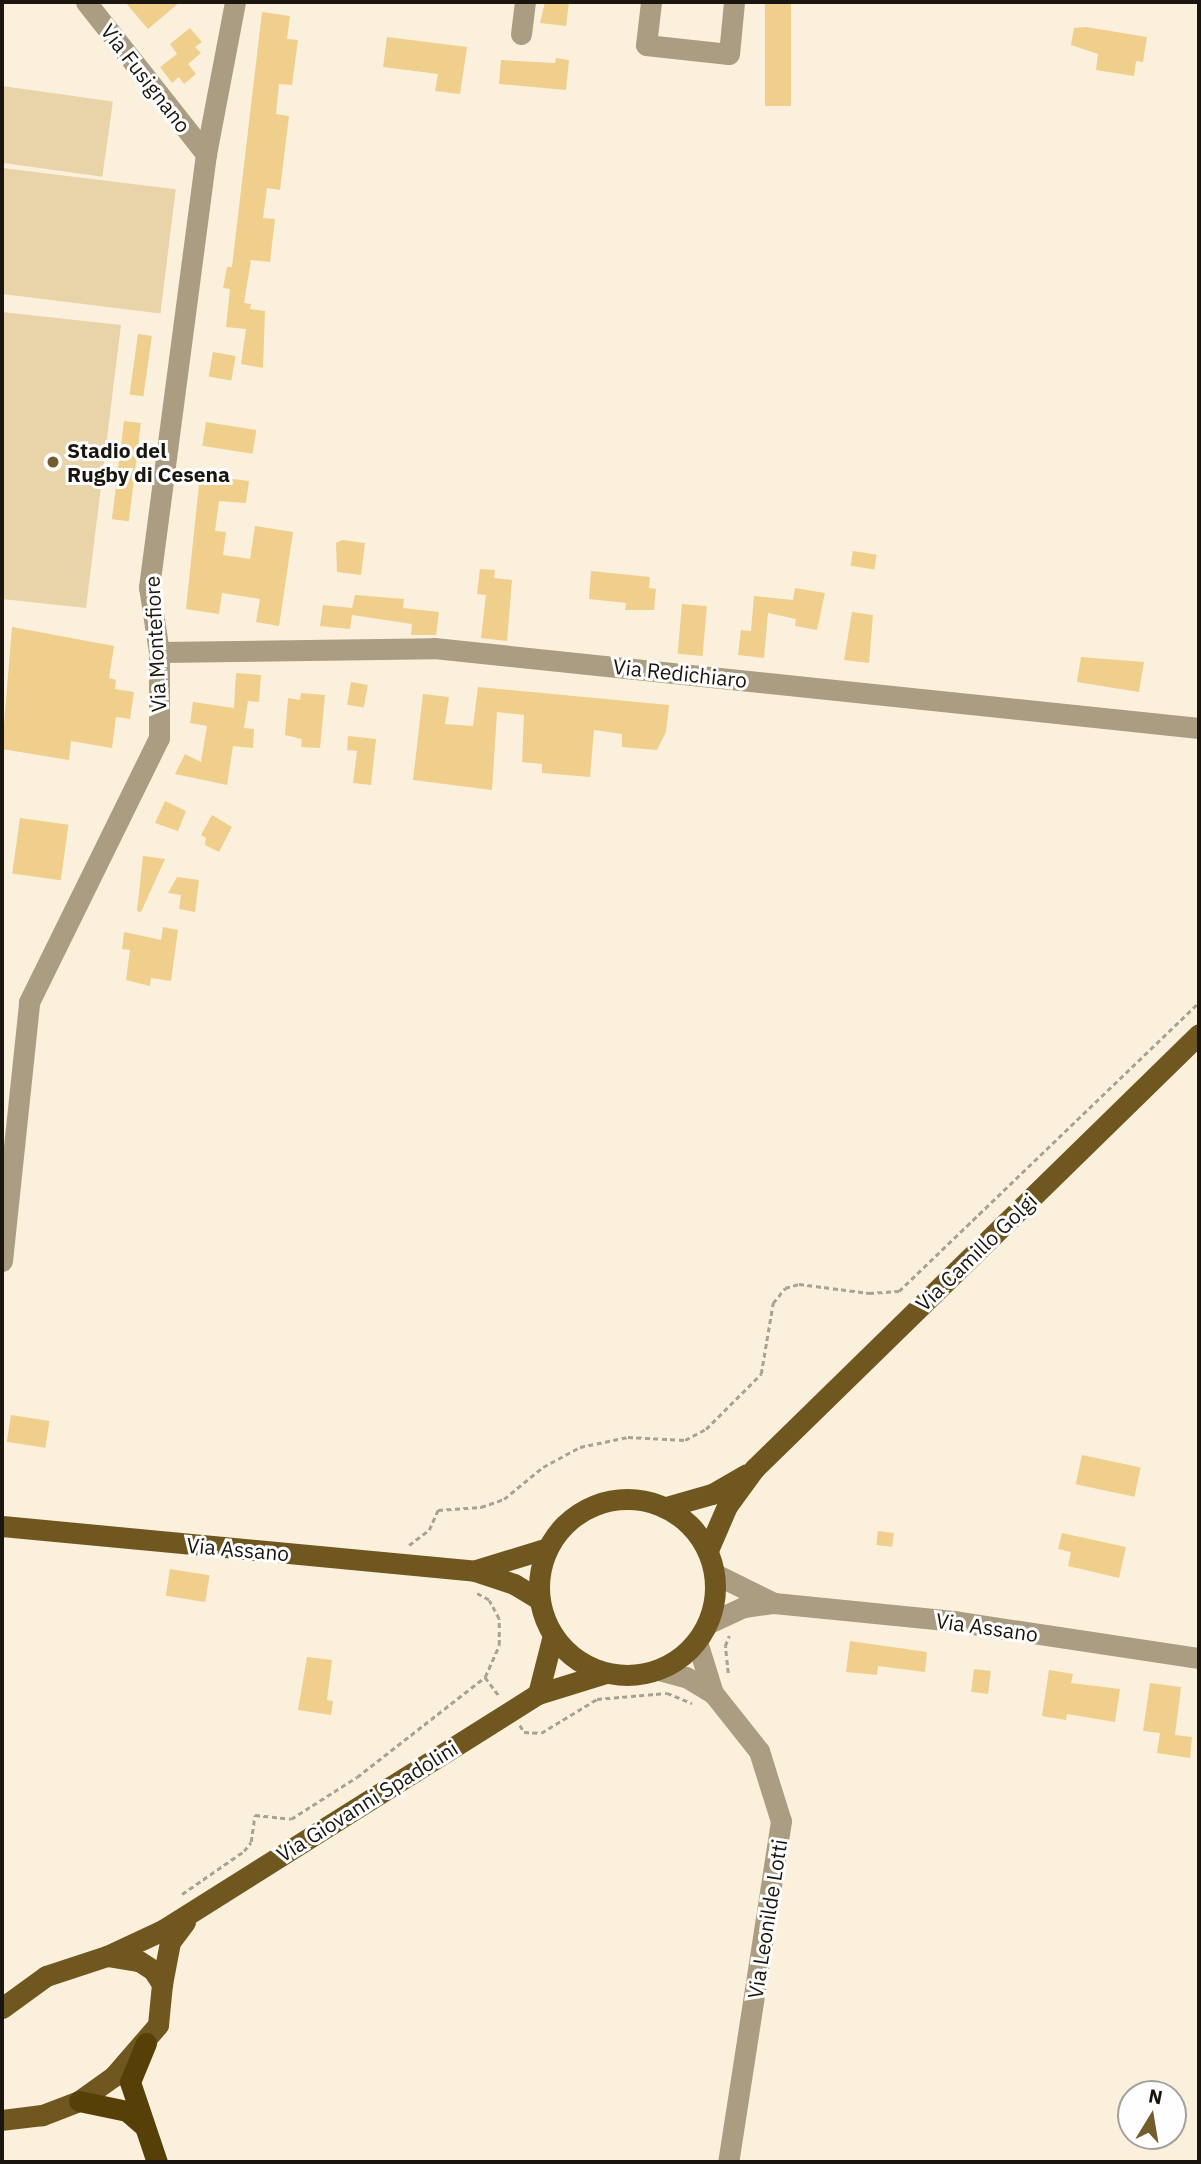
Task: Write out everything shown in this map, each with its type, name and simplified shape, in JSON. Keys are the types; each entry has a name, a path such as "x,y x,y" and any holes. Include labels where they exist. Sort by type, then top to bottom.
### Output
{"highway":[{"path":"146,2043 131,2082 156,2160"},
{"path":"79,2101 127,2111 143,2124"}],"main road":[{"name":"Via Camillo Golgi","path":"708,1550 727,1506 754,1469 1199,1034"},
{"name":"Via Camillo Golgi","path":"666,1507 712,1494 754,1469"},
{"path":"628,1499 666,1507 691,1525 708,1550 715,1574 709,1623 697,1642 659,1670 633,1676 606,1673 576,1660 553,1636 539,1599 540,1572 548,1548 573,1517 608,1500 628,1499"},
{"name":"Via Assano","path":"2,1527 404,1564 472,1580 514,1584 539,1599"},
{"name":"Via Assano","path":"472,1580 548,1548"},
{"path":"538,1694 553,1636"},
{"name":"Via Giovanni Spadolini","path":"2,2008 46,1976 136,1946 188,1902 538,1694 606,1673"},
{"name":"Via Giovanni Spadolini","path":"146,2043 158,2025 170,1942 188,1902"},
{"path":"107,1956 139,1961 153,1969 162,1984"},
{"path":"2,2120 42,2115 79,2101 114,2076 146,2043"}],"street":[{"name":"Via Fusignano","path":"86,2 206,154"},
{"name":"Via Montefiore","path":"2,1261 29,1002 159,738 159,652 149,587 206,154 235,2"},
{"path":"521,34 525,2"},
{"path":"651,2 646,45 729,54 734,2"},
{"name":"Via Redichiaro","path":"159,652 434,648 1199,728"},
{"name":"Via Assano","path":"715,1574 774,1603"},
{"name":"Via Assano","path":"709,1623 744,1607 774,1603 953,1621 1199,1658"},
{"name":"Via Leonilde Lotti","path":"697,1642 713,1693"},
{"name":"Via Leonilde Lotti","path":"659,1670 686,1677 713,1693 759,1751 781,1821 728,2162"}],"path":[{"path":"404,1564 408,1545 429,1530 438,1510 481,1507 504,1499 543,1467 580,1447 628,1437 685,1440 706,1429 761,1374 773,1303 785,1287 799,1284 869,1293 899,1290 1199,1002"},
{"path":"188,1902 251,1842 255,1815 291,1819 357,1777 485,1677 499,1645 499,1619 489,1600 472,1580"},
{"path":"485,1677 524,1732 534,1735 597,1699 667,1693 692,1703 713,1693 728,1676 725,1646 731,1632"}],"shaded area":[{"path":"2,86 113,102 102,177 2,163"},
{"path":"2,168 176,189 160,313 2,294"},
{"name":"Stadio del Rugby di Cesena","path":"2,312 121,325 86,608 2,599"}],"building":[{"path":"125,2 180,2 148,29"},
{"path":"545,2 569,2 566,26 540,23"},
{"path":"765,2 791,2 791,106 765,106"},
{"path":"262,12 290,16 287,39 298,40 292,85 279,84 276,114 289,116 280,190 267,188 263,218 275,219 270,262 251,260 244,303 251,304 250,309 265,311 263,368 241,364 246,329 226,327 230,289 223,288 227,267 232,267"},
{"path":"1086,27 1147,37 1143,62 1136,61 1134,76 1096,70 1098,54 1071,45 1074,28"},
{"path":"190,28 202,42 195,47 201,53 188,64 196,74 184,84 179,77 172,83 160,67 177,54 170,44"},
{"path":"387,37 467,47 460,94 435,91 438,74 383,67"},
{"path":"556,58 569,60 566,90 499,84 501,60 555,63"},
{"path":"138,334 152,336 143,396 130,394"},
{"path":"213,352 236,356 231,381 209,377"},
{"path":"124,421 141,423 129,521 112,519"},
{"path":"206,422 256,430 253,454 202,446"},
{"path":"200,475 249,481 246,503 219,501 215,531 226,532 223,555 250,559 255,526 293,532 279,626 256,622 260,599 222,593 219,614 186,609"},
{"path":"342,540 365,543 361,575 337,572 336,543"},
{"path":"853,551 877,555 874,570 851,566"},
{"path":"480,569 495,570 494,578 512,580 507,641 481,638 486,595 477,594"},
{"path":"591,571 650,577 649,588 656,589 654,610 625,610 626,603 589,599"},
{"path":"795,588 825,593 817,630 795,626 796,619 768,613 764,658 738,655 741,630 751,631 754,596 793,600"},
{"path":"355,595 404,599 403,608 439,612 436,635 411,635 412,624 352,615 350,629 320,626 323,605 352,608"},
{"path":"682,604 707,606 703,656 678,654"},
{"path":"852,612 873,615 869,663 844,660"},
{"path":"12,627 114,646 109,678 116,680 115,689 134,692 130,719 116,717 112,748 71,741 69,760 2,749"},
{"path":"1081,657 1144,662 1139,692 1077,682"},
{"path":"236,673 261,675 259,702 248,701 244,728 254,729 253,748 233,746 227,785 175,774 185,754 201,762 207,726 190,723 193,702 234,708"},
{"path":"351,682 368,685 364,708 347,705"},
{"path":"478,687 669,705 666,732 657,750 622,747 622,734 594,730 590,777 542,773 542,764 522,762 524,715 497,712 492,790 413,780 423,694 449,697 445,724 473,726"},
{"path":"301,693 325,695 320,748 301,747 302,739 285,735 288,698 300,700"},
{"path":"348,736 376,739 371,785 353,783 357,751 347,750"},
{"path":"165,801 186,811 178,831 155,823"},
{"path":"212,815 232,827 219,852 205,845 206,838 201,835"},
{"path":"20,818 69,825 61,880 12,873"},
{"path":"143,856 165,859 141,912 137,911"},
{"path":"177,877 199,880 195,912 179,909 181,895 168,893"},
{"path":"163,927 178,930 171,981 151,978 150,986 126,980 130,950 122,949 124,932 161,940"},
{"path":"11,1415 50,1421 45,1448 7,1442"},
{"path":"1082,1455 1141,1467 1134,1497 1076,1484"},
{"path":"878,1531 894,1533 892,1547 876,1545"},
{"path":"1062,1533 1126,1547 1119,1578 1068,1566 1071,1552 1058,1549"},
{"path":"170,1569 210,1575 205,1602 166,1596"},
{"path":"850,1641 927,1652 925,1672 878,1666 877,1675 846,1672"},
{"path":"307,1657 332,1660 327,1700 333,1701 331,1715 298,1710"},
{"path":"974,1669 991,1671 988,1694 971,1692"},
{"path":"1049,1670 1073,1674 1071,1683 1120,1689 1115,1722 1067,1714 1066,1720 1042,1716"},
{"path":"1150,1683 1181,1687 1175,1735 1192,1737 1190,1758 1157,1753 1160,1733 1143,1731"}],"place":[{"name":"Stadio del Rugby di Cesena","path":"53,462"}]}
